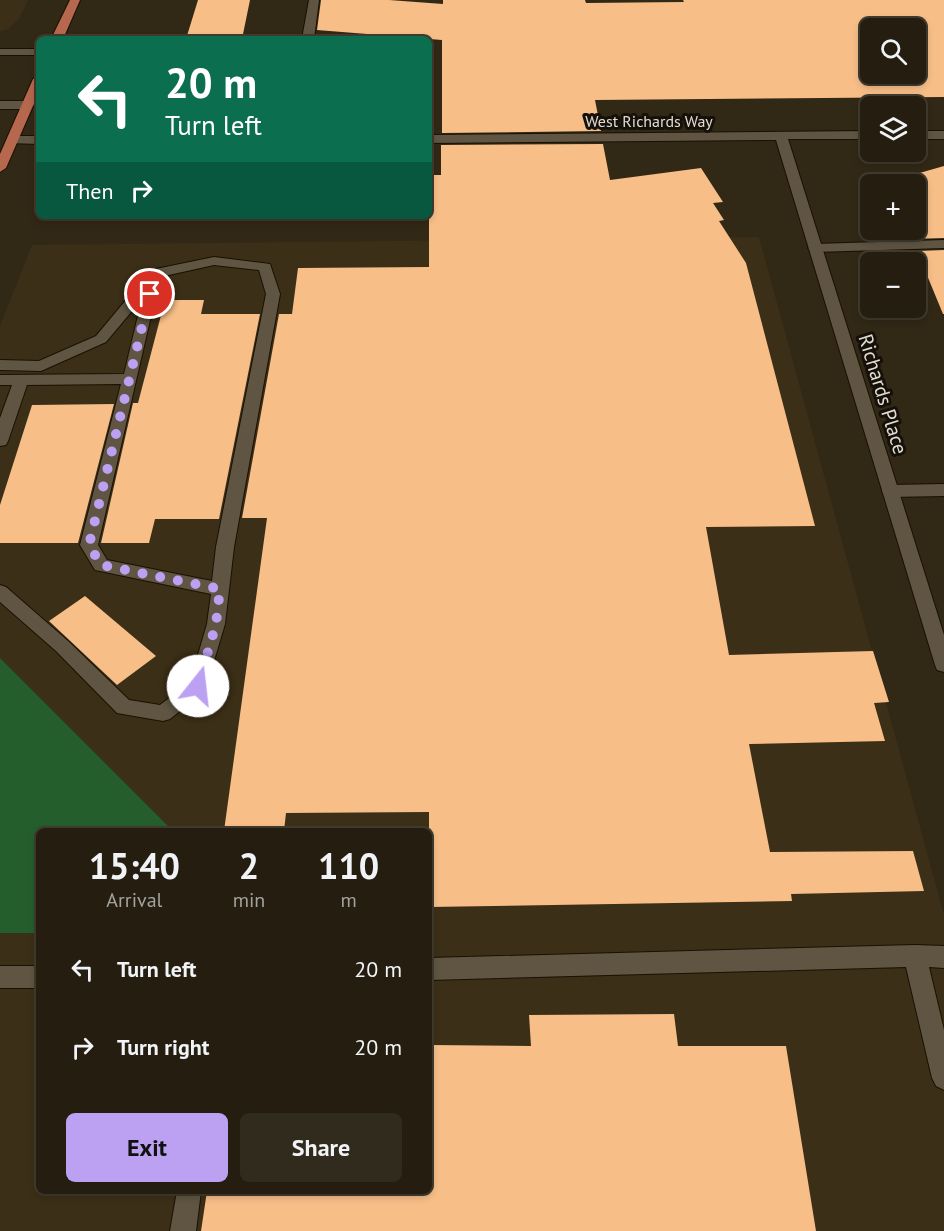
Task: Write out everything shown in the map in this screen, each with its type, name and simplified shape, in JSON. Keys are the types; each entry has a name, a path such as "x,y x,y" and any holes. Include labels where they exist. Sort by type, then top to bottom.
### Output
{"main road":[{"path":"58,36 75,0"},
{"path":"1,162 36,86"}],"street":[{"path":"308,36 314,0"},
{"path":"0,52 36,52"},
{"path":"0,105 28,105"},
{"name":"West Richards Way","path":"432,139 860,135"},
{"path":"926,135 944,135"},
{"name":"Richards Place","path":"781,136 944,665"},
{"path":"12,141 36,140"},
{"path":"815,248 944,244"},
{"path":"0,365 41,366 101,339 156,273 214,261 265,267 273,294 225,547 216,624 198,686 163,713 124,707 62,646 0,592"},
{"path":"156,273 89,545 101,565 220,589"},
{"path":"0,380 130,379"},
{"path":"0,441 21,380"},
{"path":"890,491 944,490"},
{"path":"915,956 944,1078"},
{"path":"432,969 944,957"},
{"path":"0,977 36,976"},
{"path":"183,1231 189,1194"}],"shaded area":[{"path":"0,0 28,0 19,19 8,29 0,32"},
{"path":"759,237 944,915 944,1231 0,1231 0,933 36,933 36,1194 432,1194 432,828 170,828 0,658 0,326 32,245"}],"green space":[{"path":"0,658 170,828 36,828 36,933 0,933"}],"building":[{"path":"198,0 250,0 243,36 187,36"},
{"path":"321,0 389,0 443,4 443,0 585,0 586,3 684,2 683,0 944,0 944,97 595,100 601,131 442,133 442,40 432,39 432,36 392,36 317,30"},
{"path":"603,144 610,180 701,168 723,202 713,203 724,220 719,221 746,263 815,526 706,527 729,655 873,651 889,702 874,703 885,741 749,744 770,852 913,851 924,891 791,894 792,901 432,907 432,828 429,828 429,812 286,813 284,828 224,828 267,518 242,518 279,314 292,314 298,268 429,267 432,175 441,175 441,145"},
{"path":"944,166 944,238 926,239 926,174 916,174"},
{"path":"944,250 944,314 926,273 926,252 917,251"},
{"path":"165,300 204,300 201,314 260,314 219,519 155,519 149,543 101,543 133,403 138,403"},
{"path":"114,404 78,543 0,543 0,505 32,405"},
{"path":"85,596 156,656 117,685 49,621"},
{"path":"674,1014 678,1046 786,1046 816,1231 201,1231 207,1194 432,1194 432,1045 531,1046 529,1015"}],"route":[{"path":"150,294 89,545 101,565 220,589 216,624 198,686"}]}
